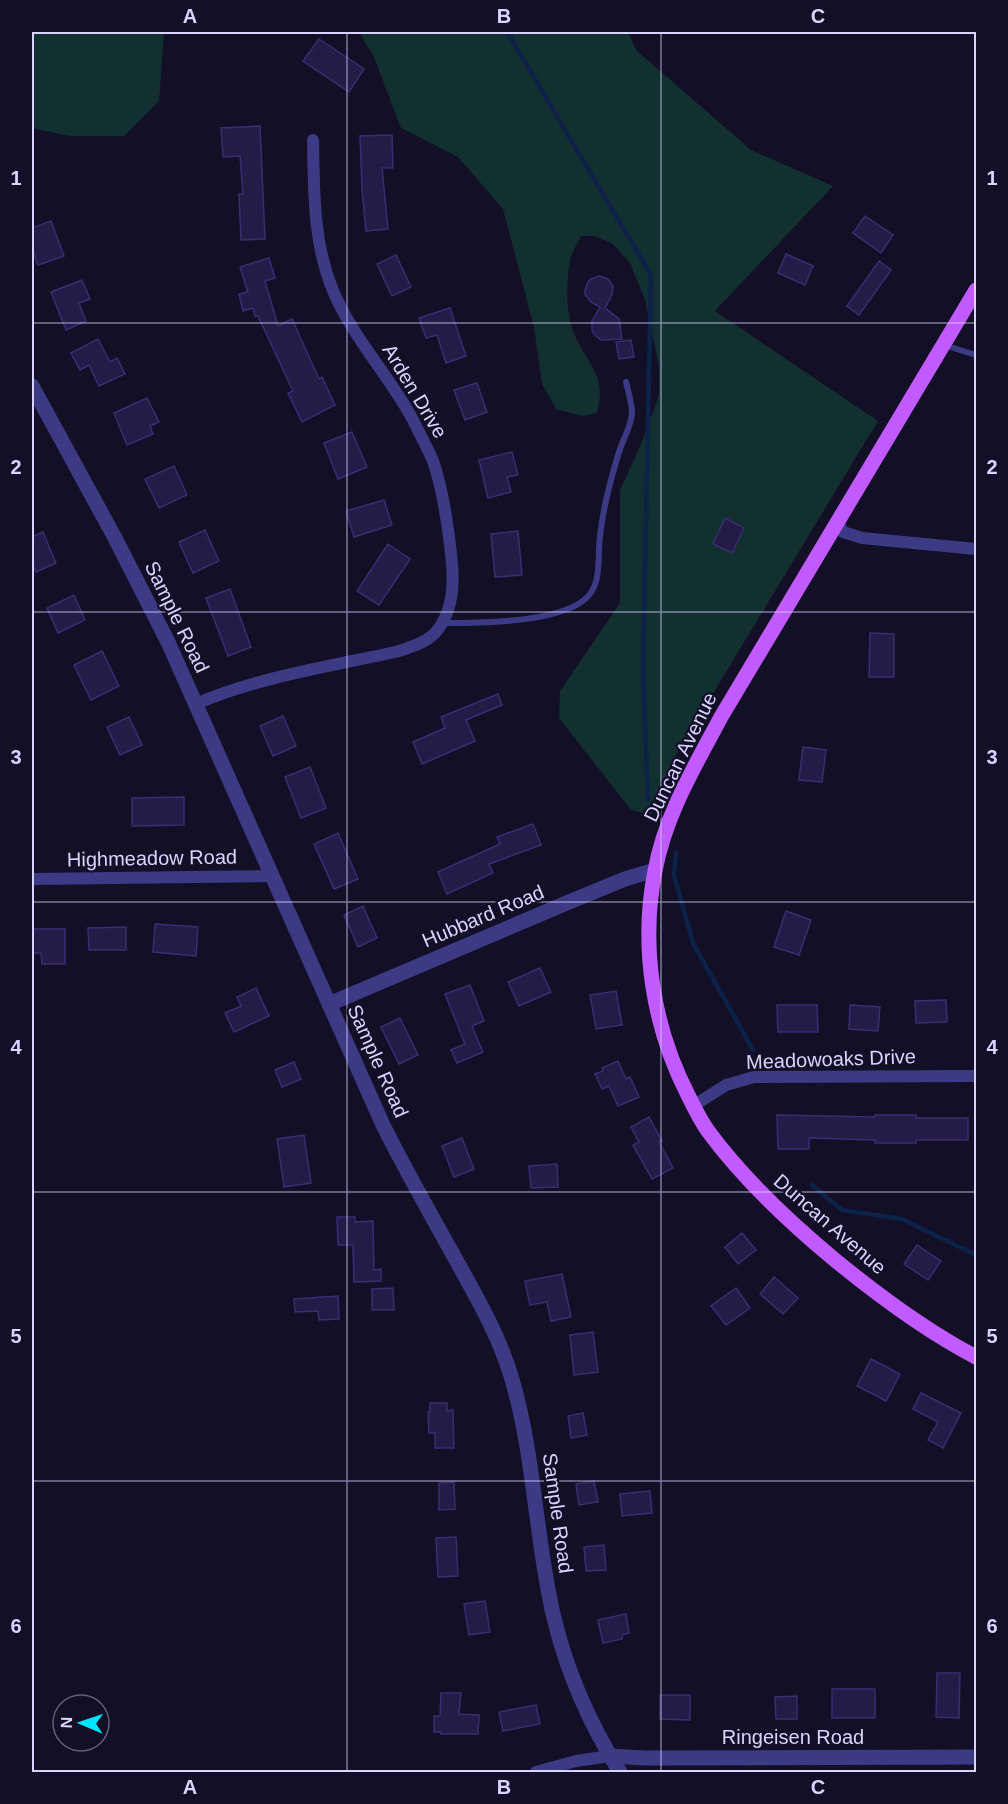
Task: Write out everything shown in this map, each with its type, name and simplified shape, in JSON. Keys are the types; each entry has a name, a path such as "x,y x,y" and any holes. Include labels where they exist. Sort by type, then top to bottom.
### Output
{"main road":[{"name":"Duncan Avenue","path":"976,290 721,717 690,774 661,843 650,902 654,996 660,1023 672,1063 706,1129 738,1170 807,1237 895,1306 976,1357"}],"street":[{"name":"Arden Drive","path":"196,704 256,683 407,648 426,640 435,633 450,602 452,570 450,547 440,488 433,463 411,417 341,309 323,262 318,244 313,140"},
{"name":"Sample Road","path":"32,386 139,584 196,704 382,1125 482,1307 511,1374 527,1442 554,1619 573,1678 620,1773"},
{"path":"838,522 843,532 854,536 976,549"},
{"name":"Hubbard Road","path":"329,1004 606,886 655,870"},
{"name":"Highmeadow Road","path":"32,879 273,876"},
{"name":"Meadowoaks Drive","path":"693,1106 726,1085 754,1077 976,1076"},
{"path":"536,1773 576,1761 610,1756"},
{"name":"Ringeisen Road","path":"610,1756 645,1758 976,1757"}],"lane":[{"path":"944,345 976,355"},
{"path":"441,623 539,617 575,606 592,594 598,574 603,520 620,450 632,413 626,382"}],"green space":[{"path":"32,32 164,32 159,101 124,136 70,136 32,128"},
{"path":"359,32 628,32 636,50 751,150 833,186 715,311 878,421 674,758 651,815 631,810 559,718 560,691 620,603 620,490 642,442 659,395 659,366 645,300 630,263 613,244 594,236 581,236 570,261 567,287 568,306 573,331 594,369 600,388 600,399 597,413 583,416 556,409 542,384 534,327 503,209 458,157 401,128 374,57"}],"building":[{"path":"319,39 364,69 349,92 303,61"},
{"path":"260,126 265,239 241,240 239,194 243,194 240,156 223,157 221,128"},
{"path":"392,135 393,168 382,168 388,229 366,231 360,136"},
{"path":"865,216 893,235 881,253 853,233"},
{"path":"51,221 64,256 38,265 32,248 32,228"},
{"path":"786,254 813,266 805,285 778,273"},
{"path":"396,255 411,287 392,296 377,264"},
{"path":"269,258 275,278 265,281 278,326 292,319 319,379 322,377 335,405 302,422 288,393 293,391 258,316 255,316 253,308 243,311 239,294 248,292 240,267"},
{"path":"879,261 891,270 859,315 847,306"},
{"path":"599,276 608,279 613,286 612,295 605,308 619,319 622,339 601,340 592,330 592,321 600,307 591,302 585,290 591,279"},
{"path":"82,280 90,299 79,303 86,321 66,330 51,292"},
{"path":"450,308 466,356 446,363 437,335 426,338 419,318"},
{"path":"98,339 110,362 117,358 125,374 99,386 89,365 80,370 71,353"},
{"path":"631,340 634,357 619,359 616,342"},
{"path":"477,383 487,412 465,420 454,390"},
{"path":"147,398 159,422 150,426 153,434 127,445 114,413"},
{"path":"352,432 367,467 338,479 324,443"},
{"path":"512,452 518,475 507,477 511,492 488,498 479,460"},
{"path":"174,466 187,495 159,508 145,479"},
{"path":"384,500 392,525 354,537 346,511"},
{"path":"725,518 744,528 732,553 713,544"},
{"path":"205,530 219,561 193,573 179,542"},
{"path":"518,531 522,575 495,577 491,534"},
{"path":"43,532 56,563 36,572 32,563 32,537"},
{"path":"388,544 410,559 379,605 357,591"},
{"path":"230,589 251,647 228,656 206,598"},
{"path":"74,595 85,620 58,633 47,608"},
{"path":"870,633 894,634 894,677 869,677"},
{"path":"102,651 119,686 91,700 74,665"},
{"path":"498,694 502,705 466,720 475,741 422,764 413,742 445,728 441,717"},
{"path":"283,716 296,746 273,756 260,726"},
{"path":"129,717 142,745 120,755 107,727"},
{"path":"803,747 826,750 822,782 799,780"},
{"path":"310,767 326,808 301,818 285,777"},
{"path":"184,797 184,825 132,826 132,798"},
{"path":"533,824 541,845 489,864 493,873 447,894 438,872 500,844 497,837"},
{"path":"338,833 358,879 334,889 314,844"},
{"path":"363,906 377,938 358,947 344,915"},
{"path":"786,911 811,920 799,955 774,947"},
{"path":"155,924 198,927 196,956 153,952"},
{"path":"126,927 126,950 89,950 88,928"},
{"path":"32,929 65,929 65,964 42,964 41,953 32,953"},
{"path":"540,968 551,992 519,1006 508,982"},
{"path":"470,985 484,1021 472,1026 483,1052 457,1063 451,1050 465,1044 445,994"},
{"path":"256,988 269,1016 234,1032 225,1013 241,1006 237,997"},
{"path":"616,991 622,1025 596,1029 590,995"},
{"path":"946,1000 947,1022 916,1023 915,1001"},
{"path":"777,1005 817,1005 818,1032 778,1032"},
{"path":"850,1005 880,1007 878,1031 849,1029"},
{"path":"400,1018 418,1055 399,1064 381,1027"},
{"path":"618,1061 626,1079 630,1077 639,1097 618,1106 609,1086 602,1089 595,1074"},
{"path":"294,1062 301,1079 282,1087 275,1070"},
{"path":"777,1115 875,1117 875,1115 916,1115 916,1118 968,1118 968,1140 875,1143 875,1140 809,1138 809,1149 778,1149"},
{"path":"649,1117 673,1168 652,1179 633,1145 639,1142 631,1127"},
{"path":"304,1135 311,1183 284,1187 277,1139"},
{"path":"462,1138 474,1169 454,1177 442,1146"},
{"path":"557,1164 558,1187 531,1188 529,1166"},
{"path":"337,1217 355,1217 355,1222 373,1221 374,1270 381,1269 381,1281 354,1282 353,1245 338,1245"},
{"path":"742,1233 756,1250 738,1264 725,1247"},
{"path":"917,1245 941,1261 928,1280 904,1264"},
{"path":"562,1274 571,1317 551,1321 547,1302 530,1305 525,1281"},
{"path":"774,1277 798,1298 783,1314 760,1294"},
{"path":"393,1288 394,1310 372,1310 372,1289"},
{"path":"736,1288 750,1308 726,1325 711,1306"},
{"path":"338,1296 339,1319 319,1320 318,1311 295,1312 294,1299"},
{"path":"593,1332 598,1372 574,1375 570,1335"},
{"path":"871,1359 900,1374 886,1401 857,1386"},
{"path":"921,1393 961,1413 943,1448 928,1440 938,1422 913,1409"},
{"path":"430,1403 447,1403 447,1411 453,1410 454,1448 435,1448 435,1433 429,1433"},
{"path":"583,1413 587,1435 571,1438 568,1416"},
{"path":"594,1481 598,1502 579,1505 576,1484"},
{"path":"454,1482 455,1509 439,1510 439,1483"},
{"path":"650,1491 652,1513 622,1516 620,1494"},
{"path":"456,1537 458,1576 438,1577 436,1538"},
{"path":"604,1545 606,1570 586,1571 584,1547"},
{"path":"485,1601 490,1632 469,1635 464,1604"},
{"path":"626,1614 629,1633 622,1635 622,1639 603,1643 598,1620"},
{"path":"937,1673 960,1673 959,1718 936,1717"},
{"path":"832,1689 875,1689 875,1718 832,1718"},
{"path":"441,1693 461,1693 459,1714 479,1715 478,1734 434,1732 434,1716 440,1716"},
{"path":"660,1695 690,1695 690,1720 660,1719"},
{"path":"797,1696 797,1719 776,1719 775,1697"},
{"path":"536,1705 540,1724 503,1731 499,1712"}],"waterway":[{"path":"507,32 651,275 643,670 648,800"},
{"path":"676,853 674,875 693,943 753,1050"},
{"path":"812,1185 842,1210 902,1219 976,1255"}]}
